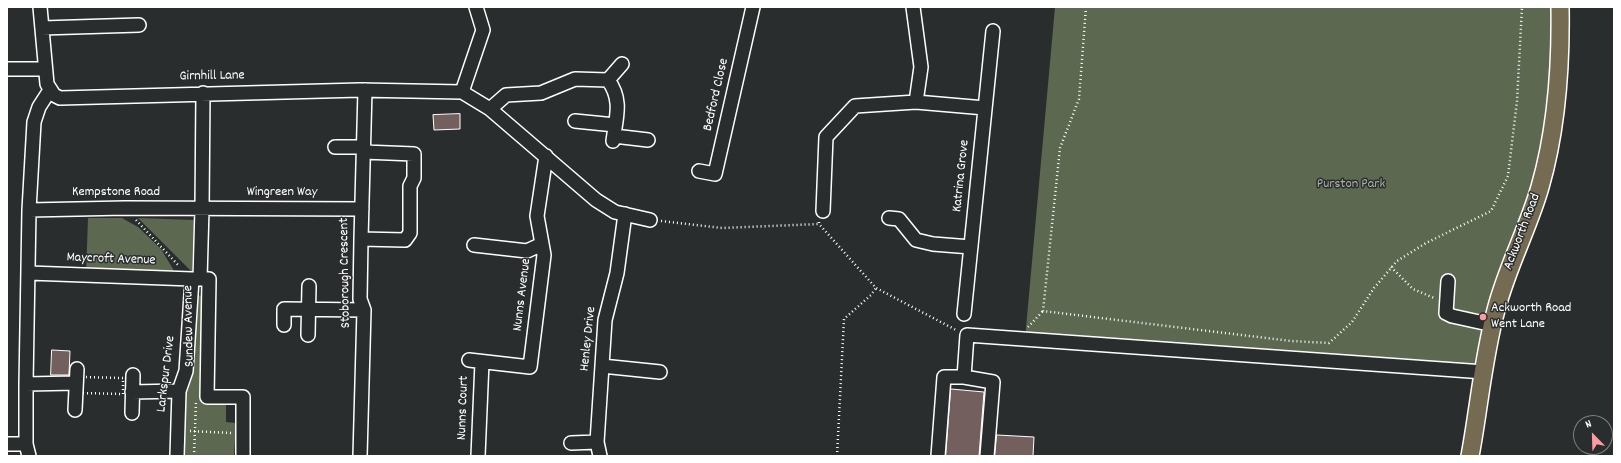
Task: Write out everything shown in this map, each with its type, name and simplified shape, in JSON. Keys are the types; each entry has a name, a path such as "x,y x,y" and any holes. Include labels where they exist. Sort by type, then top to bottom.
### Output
{"main road":[{"name":"Ackworth Road","path":"1470,456 1493,325 1506,276 1540,187 1552,136 1559,82 1560,7"}],"street":[{"path":"7,444 28,450 26,384 29,210 34,122 39,107 50,90 47,84 45,69 40,7"},
{"path":"476,7 483,30 462,92 490,109 596,200 615,212 650,220"},
{"name":"Bedford Close","path":"699,171 715,174 754,7"},
{"path":"913,7 921,67 916,102"},
{"path":"42,28 139,25"},
{"name":"Katrina Grove","path":"964,314 993,31"},
{"path":"608,80 622,64"},
{"path":"7,69 45,69"},
{"path":"490,109 506,95 541,93 575,79 608,80"},
{"path":"608,80 613,87 618,100 614,134"},
{"name":"Girnhill Lane","path":"50,90 54,95 60,98 203,93 366,90 462,92"},
{"name":"Stoborough Crescent","path":"360,456 364,310 360,299 366,90"},
{"name":"Sundew Avenue","path":"203,93 202,209 196,279 209,279 207,397 243,397 243,456"},
{"path":"823,211 826,137 855,106 916,102 985,108"},
{"path":"575,121 614,134 648,140"},
{"path":"335,147 414,154 414,178 410,186 410,233 405,240 361,239"},
{"name":"Nunns Avenue","path":"530,368 544,255 537,216 546,156"},
{"name":"Kempstone Road","path":"29,210 125,208 202,209"},
{"name":"Wingreen Way","path":"202,209 362,209"},
{"name":"Henley Drive","path":"600,456 597,442 605,320 617,273 625,214"},
{"path":"889,218 899,219 916,240 933,244 971,246"},
{"path":"474,245 527,251 542,244"},
{"name":"Maycroft Avenue","path":"29,273 196,279"},
{"name":"Larkspur Drive","path":"177,456 179,391 186,371 196,279"},
{"path":"1448,281 1446,313 1452,316 1493,325"},
{"path":"308,334 309,286"},
{"path":"284,325 284,309 364,310"},
{"path":"964,377 967,336 1484,372"},
{"name":"Nunns Court","path":"478,456 475,361 530,368"},
{"path":"602,366 660,372"},
{"path":"132,413 133,375"},
{"path":"26,384 78,376 76,410"},
{"path":"938,456 944,377 964,377 993,382 987,456"},
{"path":"132,392 179,391"},
{"path":"571,443 597,442"}],"path":[{"path":"1017,339 1043,311 1060,148 1079,100 1086,7"},
{"path":"1043,311 1291,341 1329,343 1352,322 1374,288 1397,261 1426,243 1491,211 1508,176 1517,101 1522,7"},
{"path":"125,208 196,279"},
{"path":"818,224 823,211"},
{"path":"650,220 722,228 818,224"},
{"path":"818,224 876,288 967,336"},
{"path":"1391,267 1413,289 1447,304"},
{"path":"837,456 844,319 871,295 876,288"},
{"path":"78,376 123,378 123,394 81,393 78,376"},
{"path":"194,456 196,398"},
{"path":"188,431 236,433"}],"green space":[{"name":"Purston Park","path":"1055,7 1560,7 1559,82 1484,372 1025,339"},
{"path":"88,218 122,218 138,227 161,249 173,269 174,278 86,275"},
{"path":"138,218 194,220 192,272"},
{"path":"194,295 205,296 203,403 226,404 226,422 236,423 234,456 182,456 182,405 191,381"}],"building":[{"path":"460,114 460,129 434,130 433,115"},
{"path":"52,350 70,351 69,375 51,375"},
{"path":"951,389 984,392 979,456 946,456"},
{"path":"997,435 1034,437 1033,456 995,456"}],"place":[{"name":"Ackworth Road Went Lane","path":"1483,317"}]}
